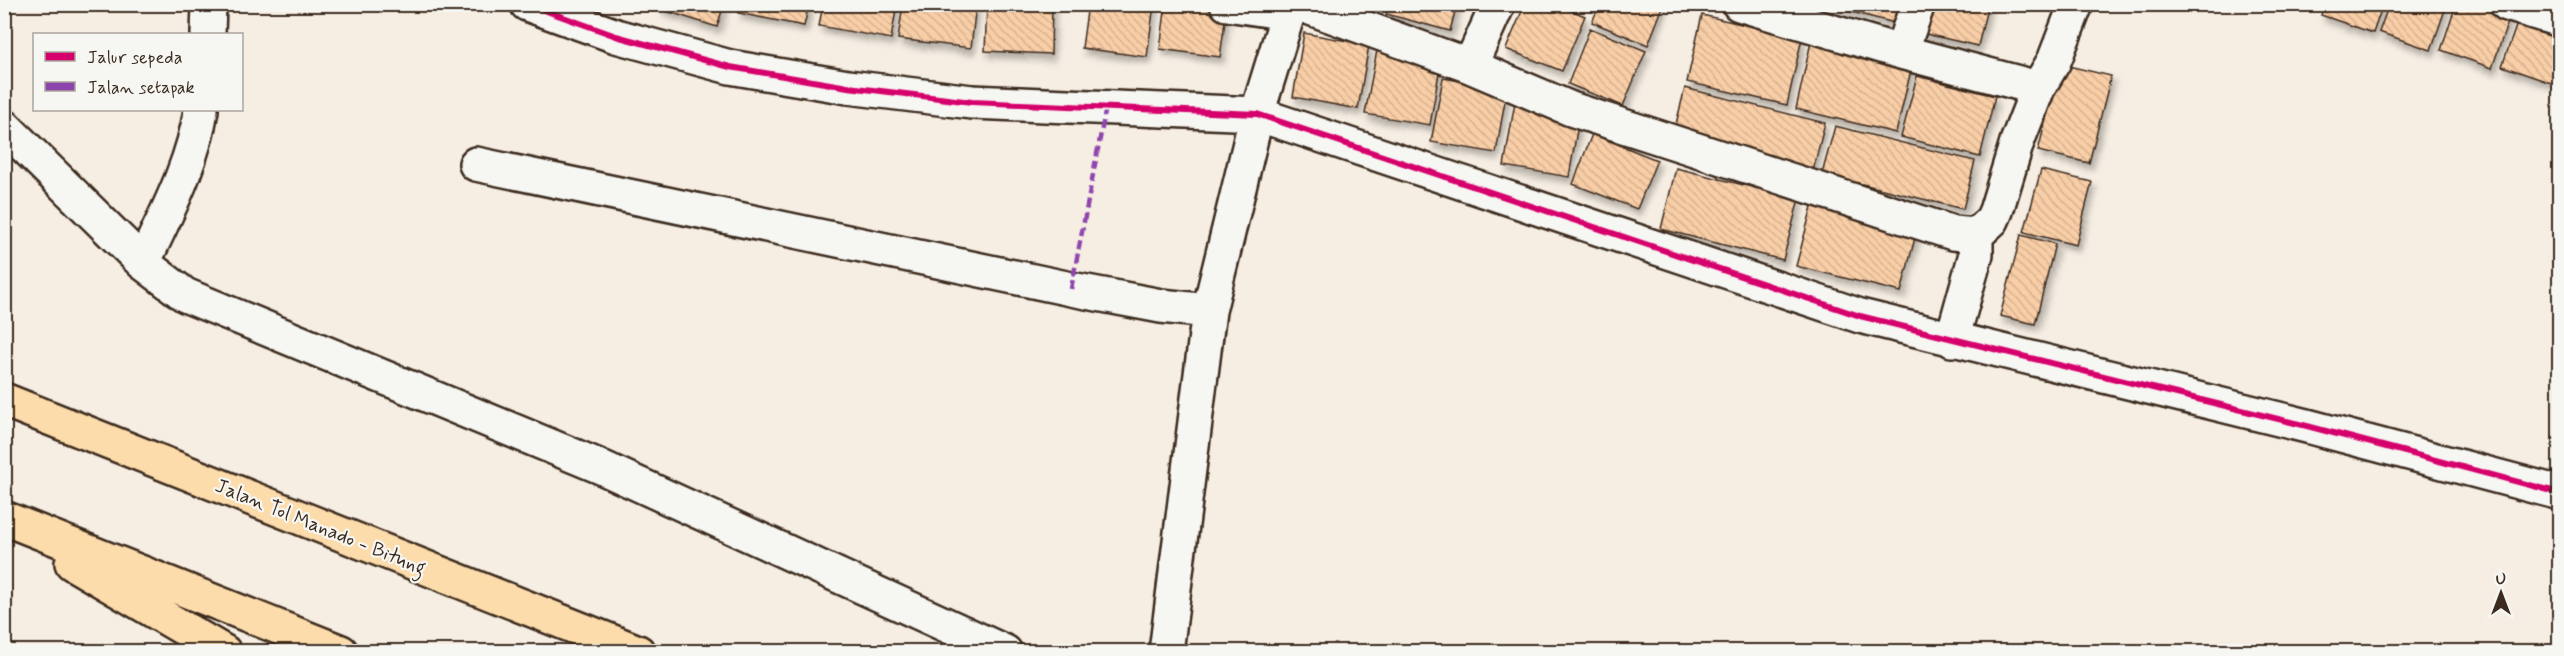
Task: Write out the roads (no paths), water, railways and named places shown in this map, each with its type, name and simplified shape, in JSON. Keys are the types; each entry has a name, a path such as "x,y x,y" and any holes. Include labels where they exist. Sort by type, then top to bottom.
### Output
{"highway":[{"name":"Jalan Tol Manado - Bitung","path":"4,400 638,651"},
{"path":"4,518 340,651"},
{"path":"4,523 224,651"}],"street":[{"path":"208,33 209,4"},
{"path":"527,4 616,36 729,67 848,87 972,102 1257,114 1860,316 2307,426 2559,493"},
{"path":"1227,4 1293,8 1470,66 1571,109 1685,148 1953,233 1976,235"},
{"path":"1470,66 1498,4"},
{"path":"1739,4 1901,52 2038,88"},
{"path":"1901,52 1917,4"},
{"path":"1952,340 1976,254 1976,235 1992,220 1996,211 2017,142 2038,88 2054,61 2076,4"},
{"path":"2507,4 2559,20"},
{"path":"1166,651 1209,311 1257,114 1293,8"},
{"path":"143,263 177,191 198,132 201,111"},
{"path":"4,126 143,263 185,295 601,467 1005,651"},
{"path":"476,164 1071,289 1161,306 1209,311"}]}
